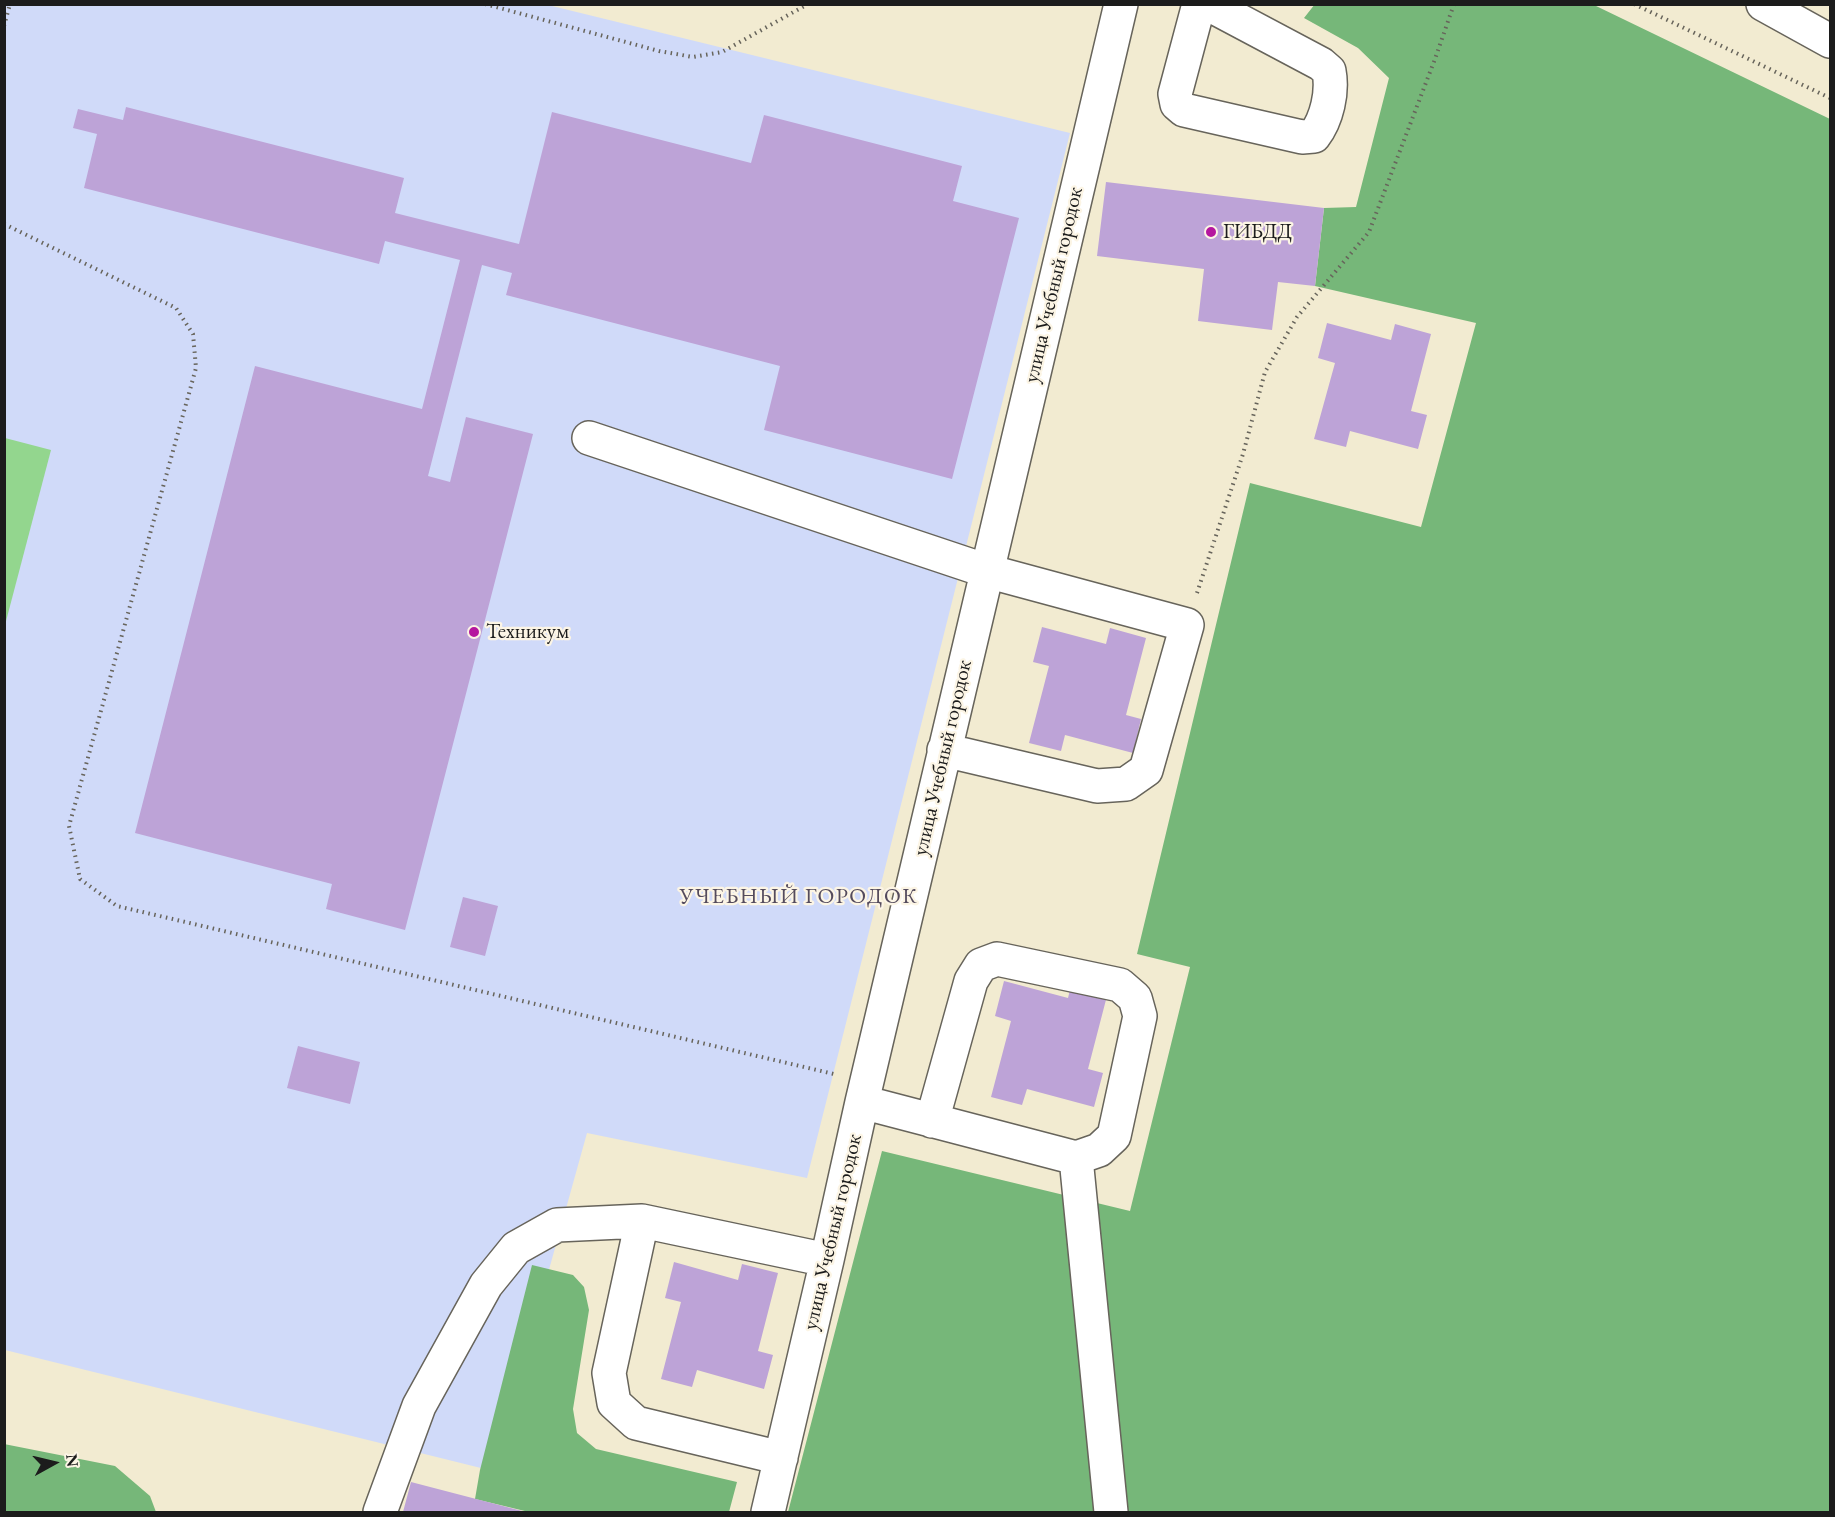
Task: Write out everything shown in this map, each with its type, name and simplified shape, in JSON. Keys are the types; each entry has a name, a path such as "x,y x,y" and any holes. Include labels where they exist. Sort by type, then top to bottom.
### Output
{"main road":[{"name":"улица Учебный городок","path":"768,1512 864,1092 1121,4"},
{"path":"1199,4 1175,94 1177,104 1184,110 1302,138 1314,136 1322,125 1332,84 1329,71 1321,64 1208,4"},
{"path":"1763,4 1830,41"},
{"path":"590,438 987,571 1187,625 1146,770 1126,784 1097,786 945,750"},
{"path":"864,1092 932,1121 1076,1158 1099,1150 1114,1136 1140,1016 1135,998 1120,985 998,958 981,965 971,981 932,1121"},
{"path":"1076,1158 1111,1512"},
{"path":"380,1512 419,1406 486,1284 516,1248 557,1225 642,1221 827,1260"},
{"path":"642,1221 609,1373 614,1403 636,1423 781,1458"}],"path":[{"path":"4,26 10,4"},
{"path":"485,4 659,51 693,57 722,52 808,4"},
{"path":"1187,625 1243,454 1265,372 1297,317 1369,232 1454,4"},
{"path":"1634,4 1830,98"},
{"path":"4,224 176,308 193,334 196,368 69,826 80,879 117,906 864,1092"}],"shaded area":[{"name":"Техникум","path":"5,5 548,5 1070,133 807,1178 587,1133 493,1471 5,1350"}],"green space":[{"path":"1315,4 1594,5 1830,119 1830,1512 788,1512 882,1151 1130,1211 1190,967 1137,954 1250,483 1421,527 1476,323 1315,286 1324,208 1356,207 1389,78 1358,48 1304,18"},
{"path":"4,438 51,450 5,625"},
{"path":"532,1265 573,1275 584,1287 589,1310 573,1409 577,1433 596,1449 737,1482 729,1512 529,1512 475,1499 480,1470"},
{"path":"4,1444 115,1466 150,1496 156,1512 5,1512"}],"building":[{"path":"126,107 404,178 395,213 519,244 552,112 751,163 764,115 962,166 953,201 1019,218 952,479 764,430 780,366 506,295 512,273 482,265 428,476 450,482 466,417 533,434 405,930 326,909 332,884 135,833 255,366 422,409 460,260 385,241 379,264 84,188 97,134 73,128 78,109 123,120"},
{"name":"ГИБДД","path":"1106,182 1324,208 1315,286 1278,282 1272,330 1198,321 1204,269 1097,256"},
{"path":"1327,323 1391,340 1395,324 1431,334 1411,411 1427,415 1418,449 1350,431 1346,447 1314,439 1335,363 1318,358"},
{"path":"1042,627 1106,644 1110,628 1146,638 1126,715 1141,719 1133,753 1065,735 1061,751 1029,743 1049,666 1033,662"},
{"path":"463,897 498,906 485,956 450,947"},
{"path":"1004,981 1068,998 1072,982 1108,992 1088,1069 1103,1073 1094,1107 1027,1089 1022,1105 991,1097 1011,1021 995,1016"},
{"path":"298,1046 360,1062 350,1104 287,1088"},
{"path":"674,1262 738,1280 742,1264 778,1273 758,1351 773,1355 764,1389 697,1370 692,1387 661,1379 681,1302 665,1298"},
{"path":"411,1482 526,1512 403,1512"}],"place":[{"name":"ГИБДД","path":"1211,232"},
{"name":"Техникум","path":"474,632"}],"district":[{"name":"УЧЕБНЫЙ ГОРОДОК","path":"799,897"}]}
